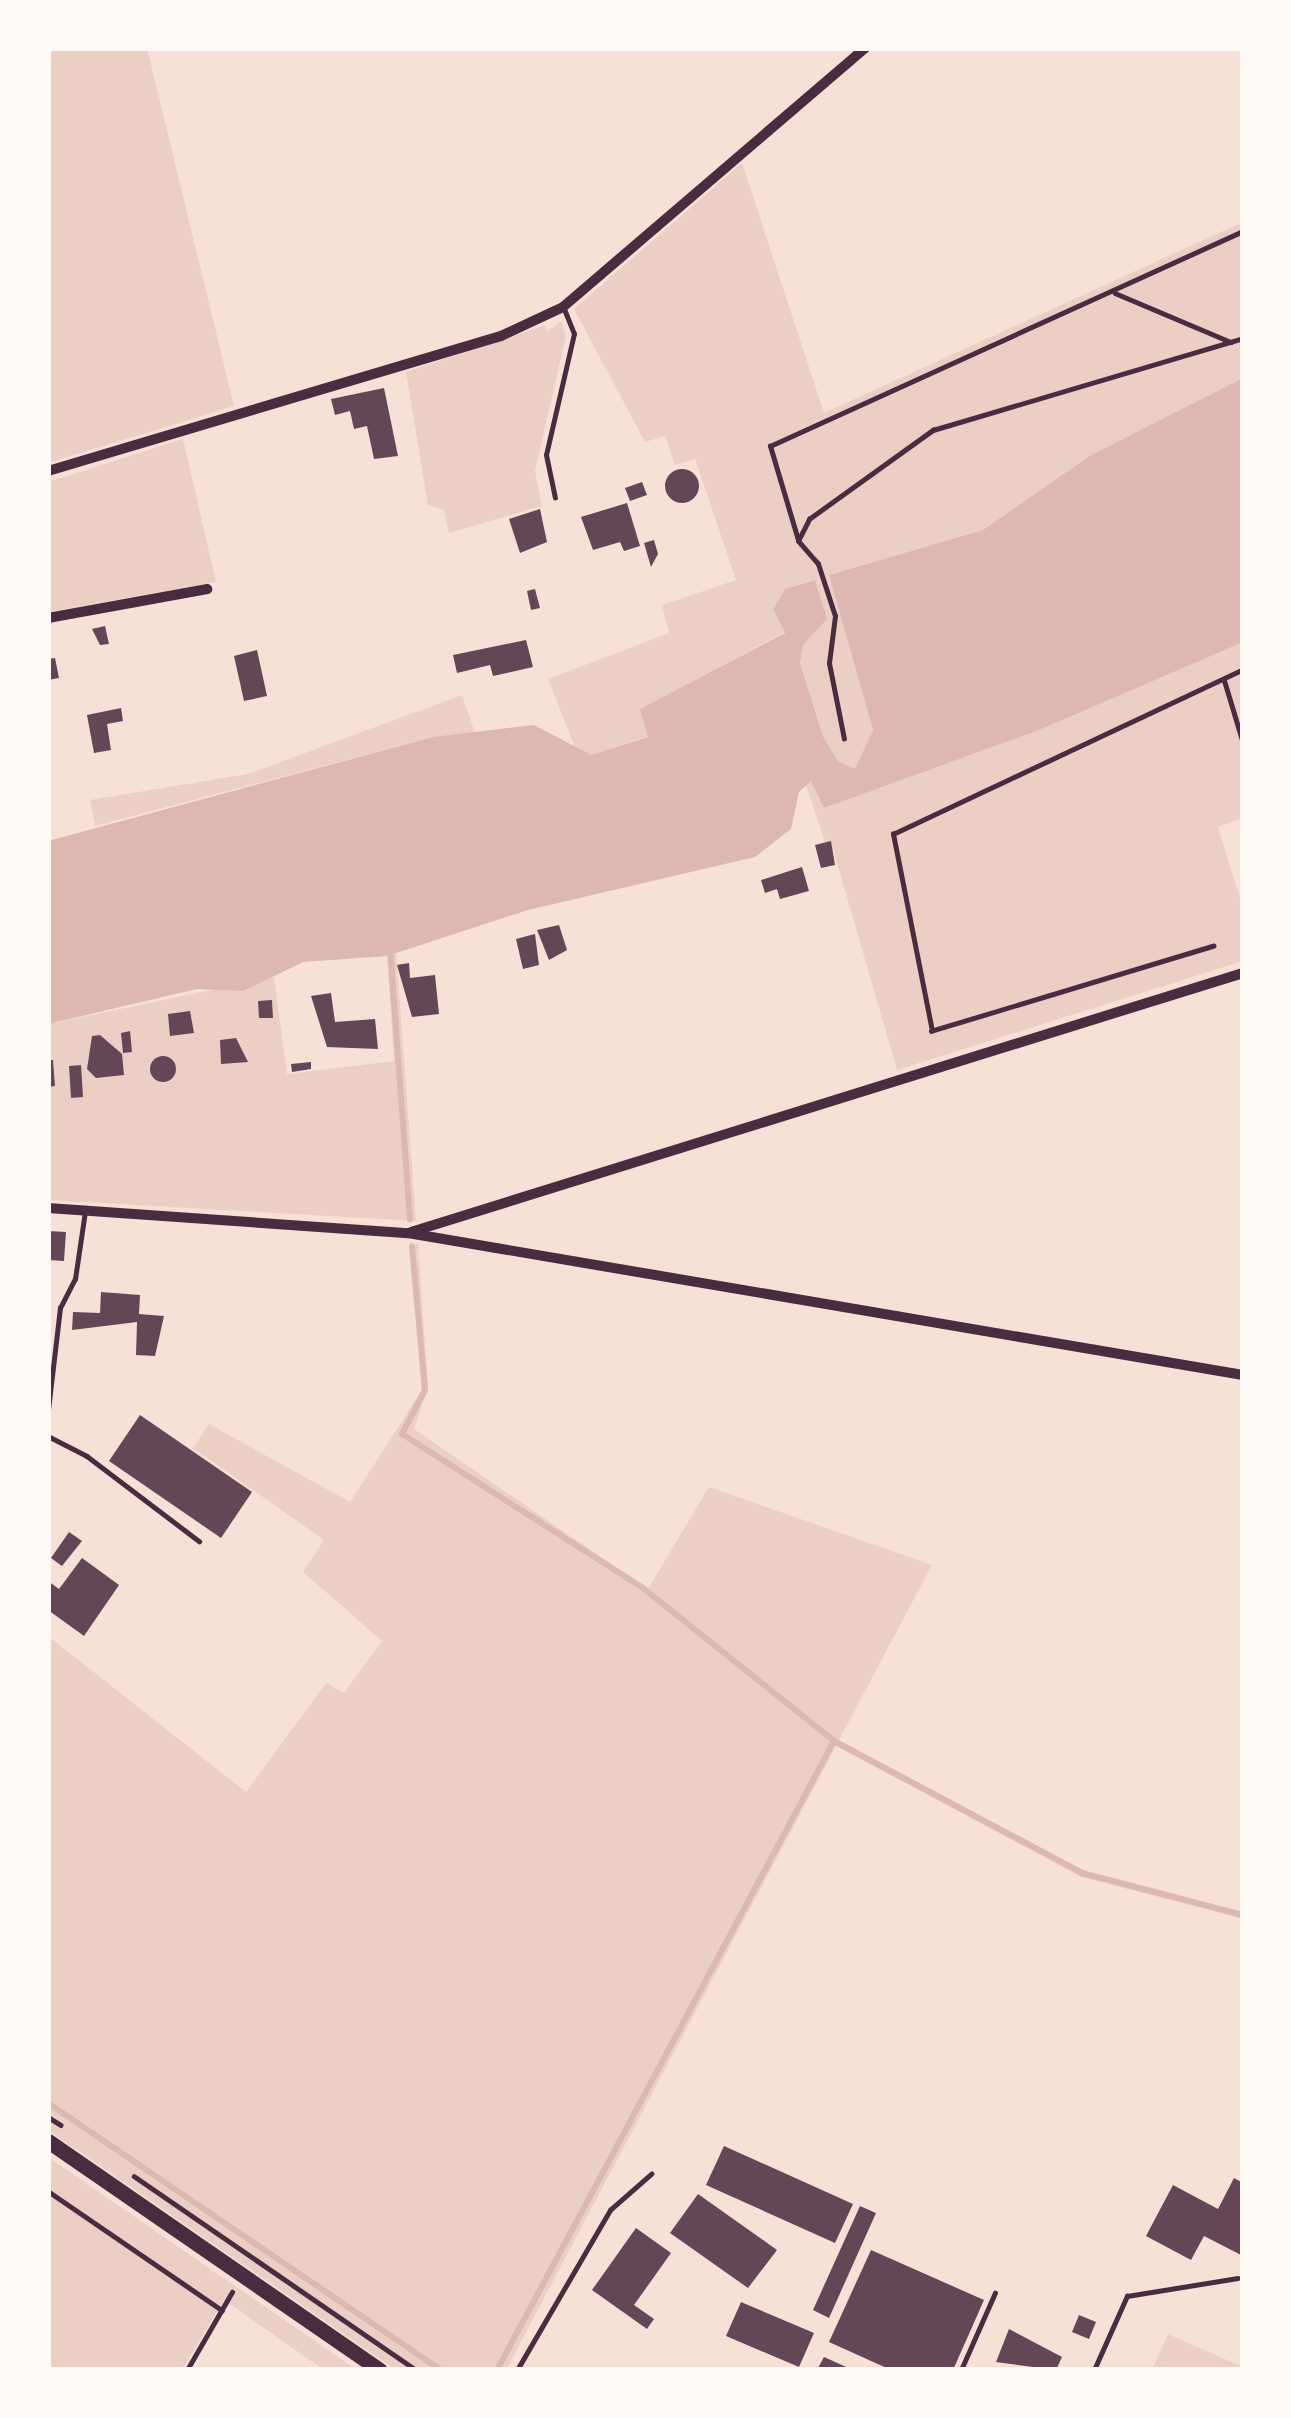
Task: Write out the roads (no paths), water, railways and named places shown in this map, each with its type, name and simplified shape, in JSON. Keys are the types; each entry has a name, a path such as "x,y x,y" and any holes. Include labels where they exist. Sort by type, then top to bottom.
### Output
{"main road":[{"path":"48,2141 380,2370"}],"street":[{"path":"48,471 501,336 563,307 865,48"},
{"path":"48,618 207,589"},
{"path":"408,1233 1243,973"},
{"path":"48,1208 408,1233 1243,1375"}],"lane":[{"path":"555,498 546,455 574,334 563,307"},
{"path":"48,1410 60,1307 75,1279 85,1211"},
{"path":"48,1436 87,1456 200,1540"},
{"path":"517,2370 610,2210 651,2174"},
{"path":"1094,2370 1127,2296 1238,2278"}],"waterway":[{"path":"390,947 410,1219"},
{"path":"412,1247 425,1390 402,1434 643,1588 834,1741 1082,1873 1243,1915"},
{"path":"497,2370 834,1741"},
{"path":"48,2103 441,2370"}]}
